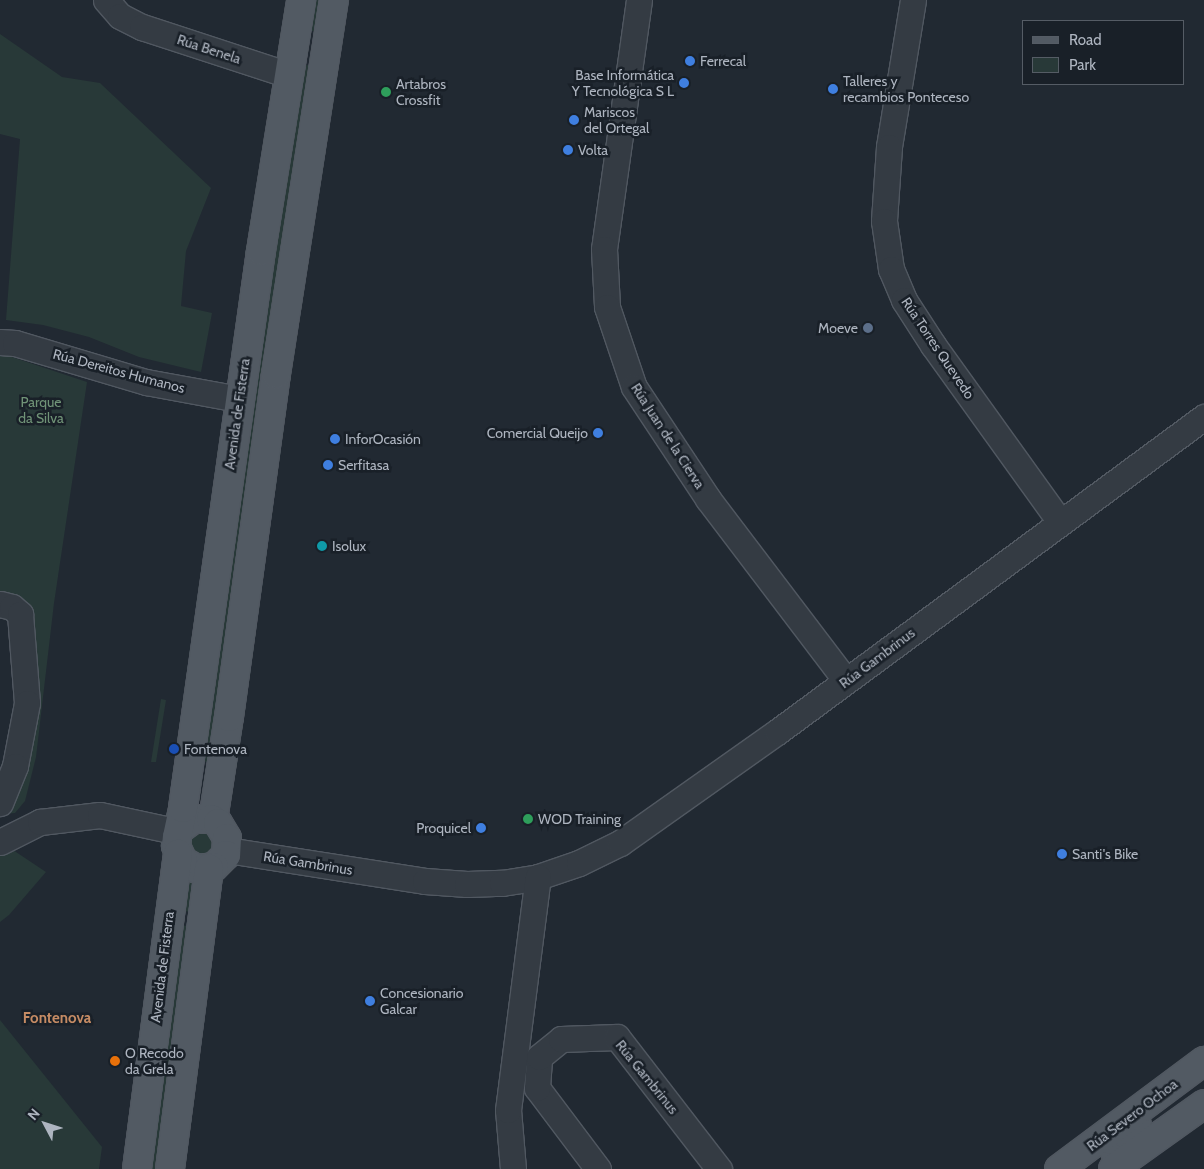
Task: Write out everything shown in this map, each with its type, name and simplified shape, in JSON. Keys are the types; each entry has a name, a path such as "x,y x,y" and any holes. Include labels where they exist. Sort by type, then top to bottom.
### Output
{"main road":[{"name":"Avenida de Fisterra","path":"137,1169 168,915 239,399 300,0"},
{"path":"213,820 276,374 334,0"},
{"path":"170,1169 218,859 227,838 224,830 213,820 194,819 179,838 189,866 197,869 218,859"},
{"name":"Rúa Severo Ochoa","path":"1059,1169 1204,1061"},
{"path":"1204,1075 1124,1133 1116,1142 1117,1166 1204,1104"}],"street":[{"name":"Rúa Benela","path":"106,0 120,16 130,22 288,75"},
{"name":"Rúa Juan de la Cierva","path":"639,0 604,249 607,307 634,387 708,499 846,681"},
{"name":"Rúa Torres Quevedo","path":"913,0 889,147 884,221 891,269 904,300 933,346 1060,522"},
{"name":"Rúa Dereitos Humanos","path":"0,342 15,343 146,382 239,399"},
{"name":"Rúa Gambrinus","path":"218,859 424,882 502,883 538,878 579,863 620,843 846,681 1204,417"},
{"path":"0,604 12,607 20,614 27,703 14,766 0,804"},
{"path":"0,842 40,822 100,815 179,838"},
{"path":"513,1169 508,1110 538,878"},
{"name":"Rúa Gambrinus","path":"598,1169 537,1088 539,1058 561,1039 617,1037 719,1169"}],"green space":[{"path":"311,0 324,0 319,32 306,30"},
{"path":"0,34 62,77 100,83 211,188 186,251 181,306 212,313 201,372 139,357 89,337 43,325 6,320 20,139 0,134"},
{"path":"300,64 313,66 213,763 200,761"},
{"name":"Parque da Silva","path":"0,353 87,382 54,603 36,757 25,801 15,813 3,814 29,648 0,598"},
{"path":"161,699 166,700 156,762 151,762"},
{"path":"206,826 220,849 195,861 185,836"},
{"path":"13,850 46,872 9,915 0,922 0,856"},
{"path":"183,874 195,875 191,912 178,910"},
{"path":"177,924 191,927 161,1169 147,1169"},
{"path":"0,1020 102,1147 99,1169 0,1169"}],"place":[{"name":"Ferrecal","path":"690,61"},
{"name":"Base Informática Y Tecnológica S L","path":"684,83"},
{"name":"Talleres y recambios Ponteceso","path":"833,89"},
{"name":"Artabros Crossfit","path":"386,92"},
{"name":"Mariscos del Ortegal","path":"574,120"},
{"name":"Volta","path":"568,150"},
{"name":"Moeve","path":"868,328"},
{"name":"Comercial Queijo","path":"598,433"},
{"name":"InforOcasión","path":"335,439"},
{"name":"Serfitasa","path":"328,465"},
{"name":"Isolux","path":"322,546"},
{"name":"Fontenova","path":"174,749"},
{"name":"WOD Training","path":"528,819"},
{"name":"Proquicel","path":"481,828"},
{"name":"Santi's Bike","path":"1062,854"},
{"name":"Concesionario Galcar","path":"370,1001"},
{"name":"O Recodo da Grela","path":"115,1061"}],"district":[{"name":"Fontenova","path":"57,1019"}]}
